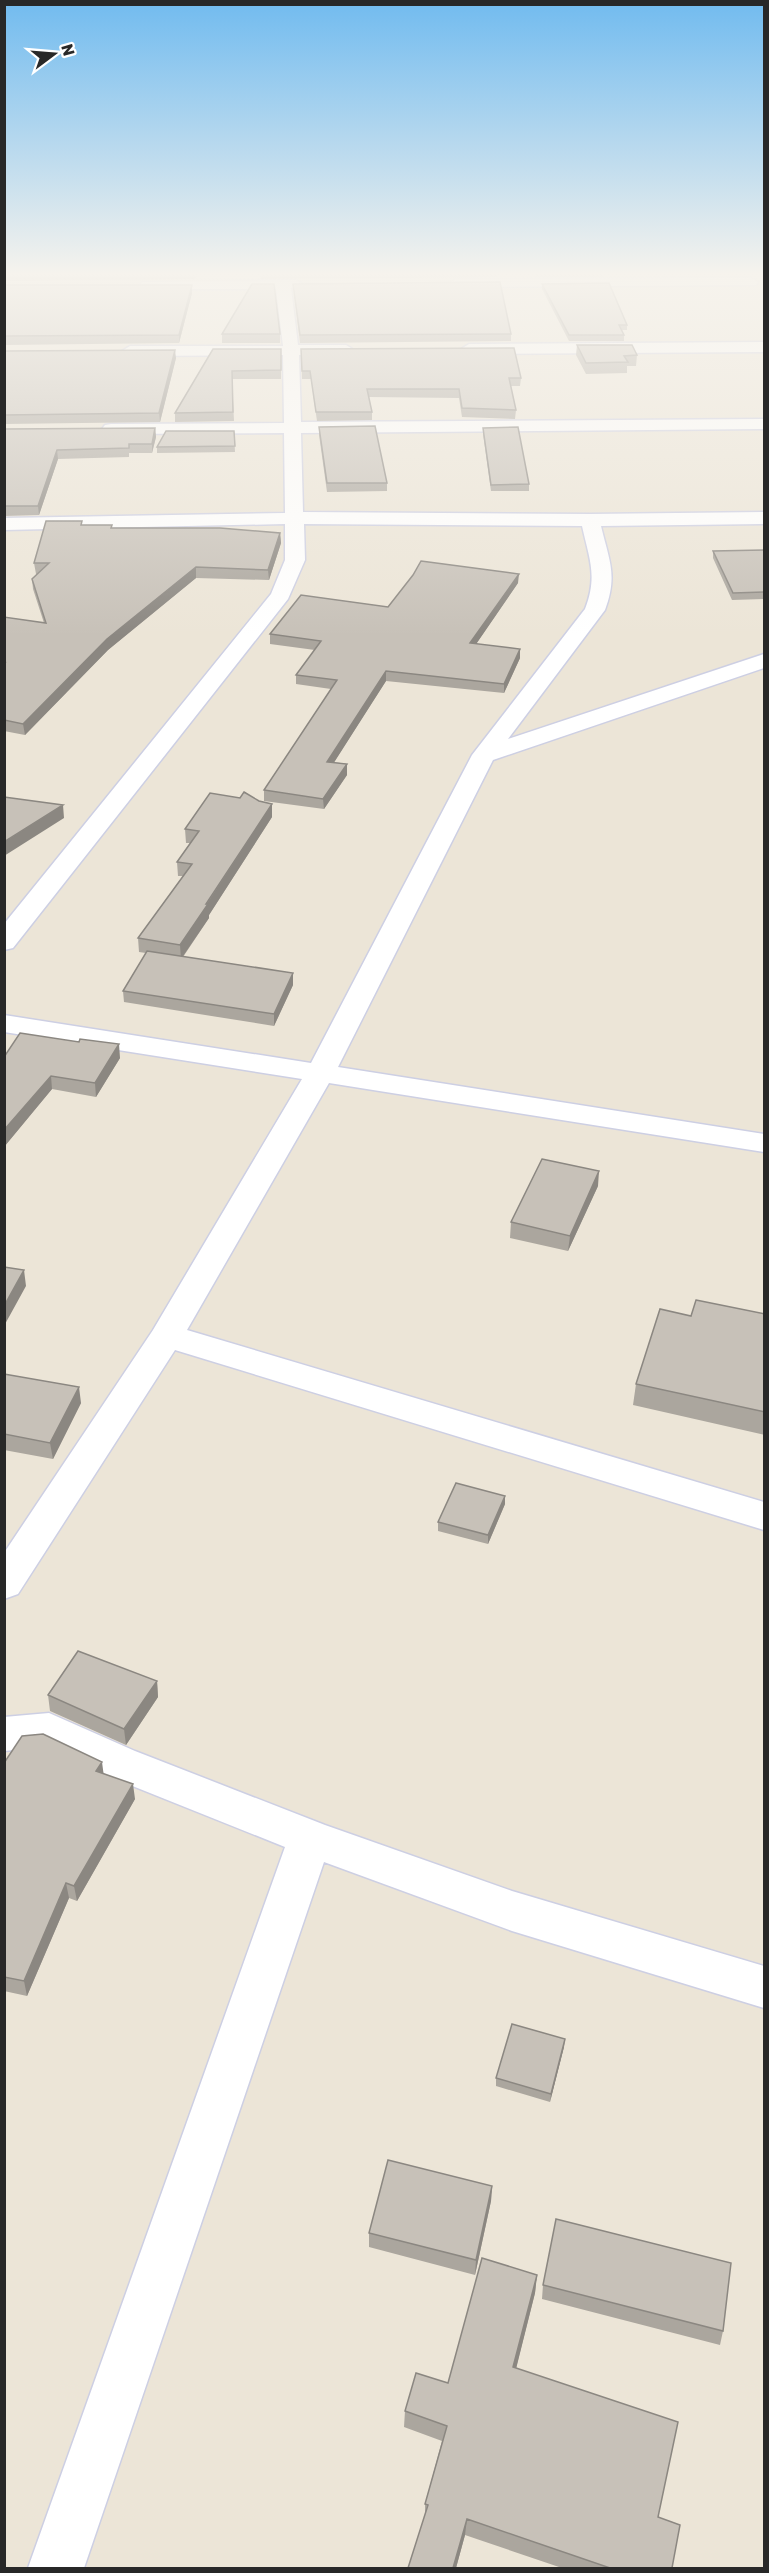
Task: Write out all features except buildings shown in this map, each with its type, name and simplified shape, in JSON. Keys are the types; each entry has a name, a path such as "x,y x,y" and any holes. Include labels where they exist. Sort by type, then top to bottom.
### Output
{"street":[{"path":"4,942 281,595 296,560 292,395"},
{"path":"97,430 765,424"},
{"path":"6,527 294,518 590,520 765,518"},
{"path":"4,1584 168,1336 320,1073 484,755 595,610 603,589 602,570 590,520"},
{"path":"484,755 765,660"},
{"path":"4,1023 765,1143"},
{"path":"168,1336 765,1516"},
{"path":"4,1734 49,1730 120,1763 310,1838 512,1911 765,1987"},
{"path":"56,2568 310,1838"}]}
